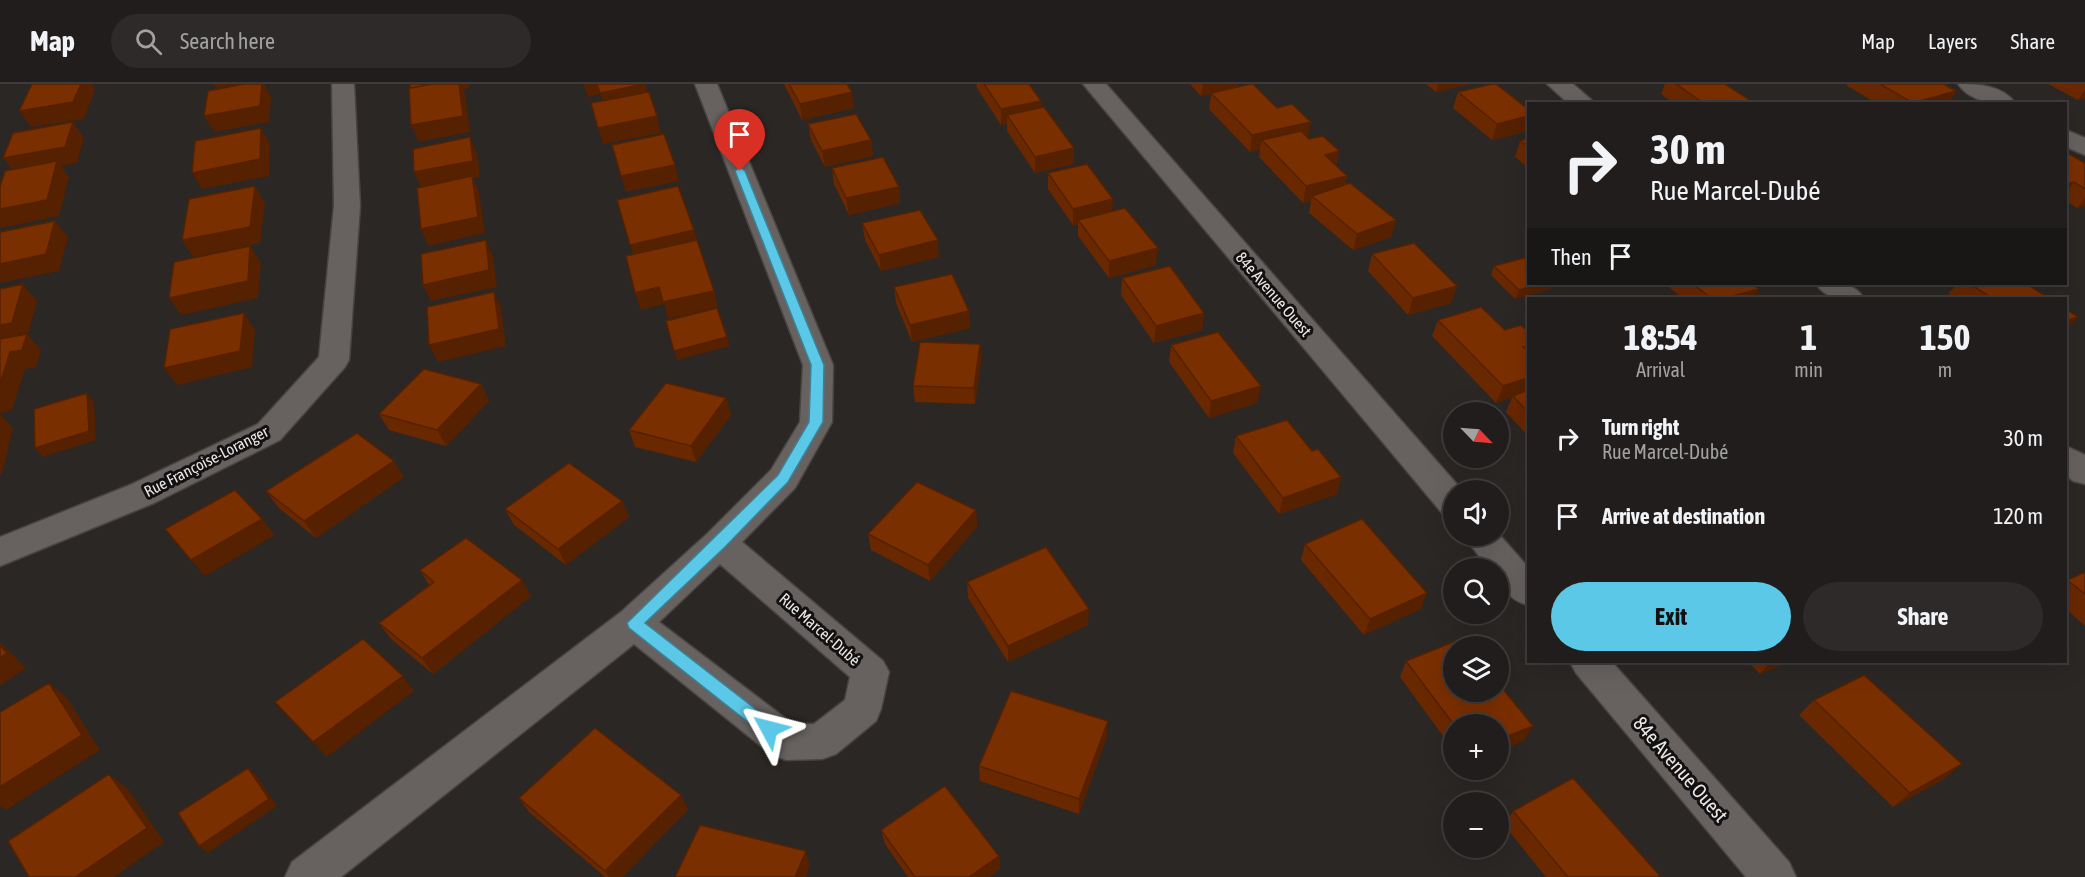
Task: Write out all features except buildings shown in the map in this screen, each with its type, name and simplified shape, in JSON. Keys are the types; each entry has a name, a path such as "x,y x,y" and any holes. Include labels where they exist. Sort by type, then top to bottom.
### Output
{"street":[{"name":"Rue Françoise-Loranger","path":"0,552 142,494 269,432 334,360 347,206 344,84"},
{"path":"307,877 634,623 720,543 783,479 816,422 818,365 706,84"},
{"name":"84e Avenue Ouest","path":"1094,84 1443,491"},
{"path":"1558,84 1582,102"},
{"path":"1969,84 2001,102"},
{"path":"2067,138 2085,148"},
{"path":"1831,285 1849,297"},
{"path":"2067,459 2085,472"},
{"name":"Rue Marcel-Dubé","path":"634,623 786,742 822,741 862,709 870,672 720,543"},
{"path":"1490,546 1527,590"},
{"name":"84e Avenue Ouest","path":"1590,663 1774,877"}],"route":[{"path":"740,171 818,365 816,422 783,479 720,543 634,623 769,729"}]}
